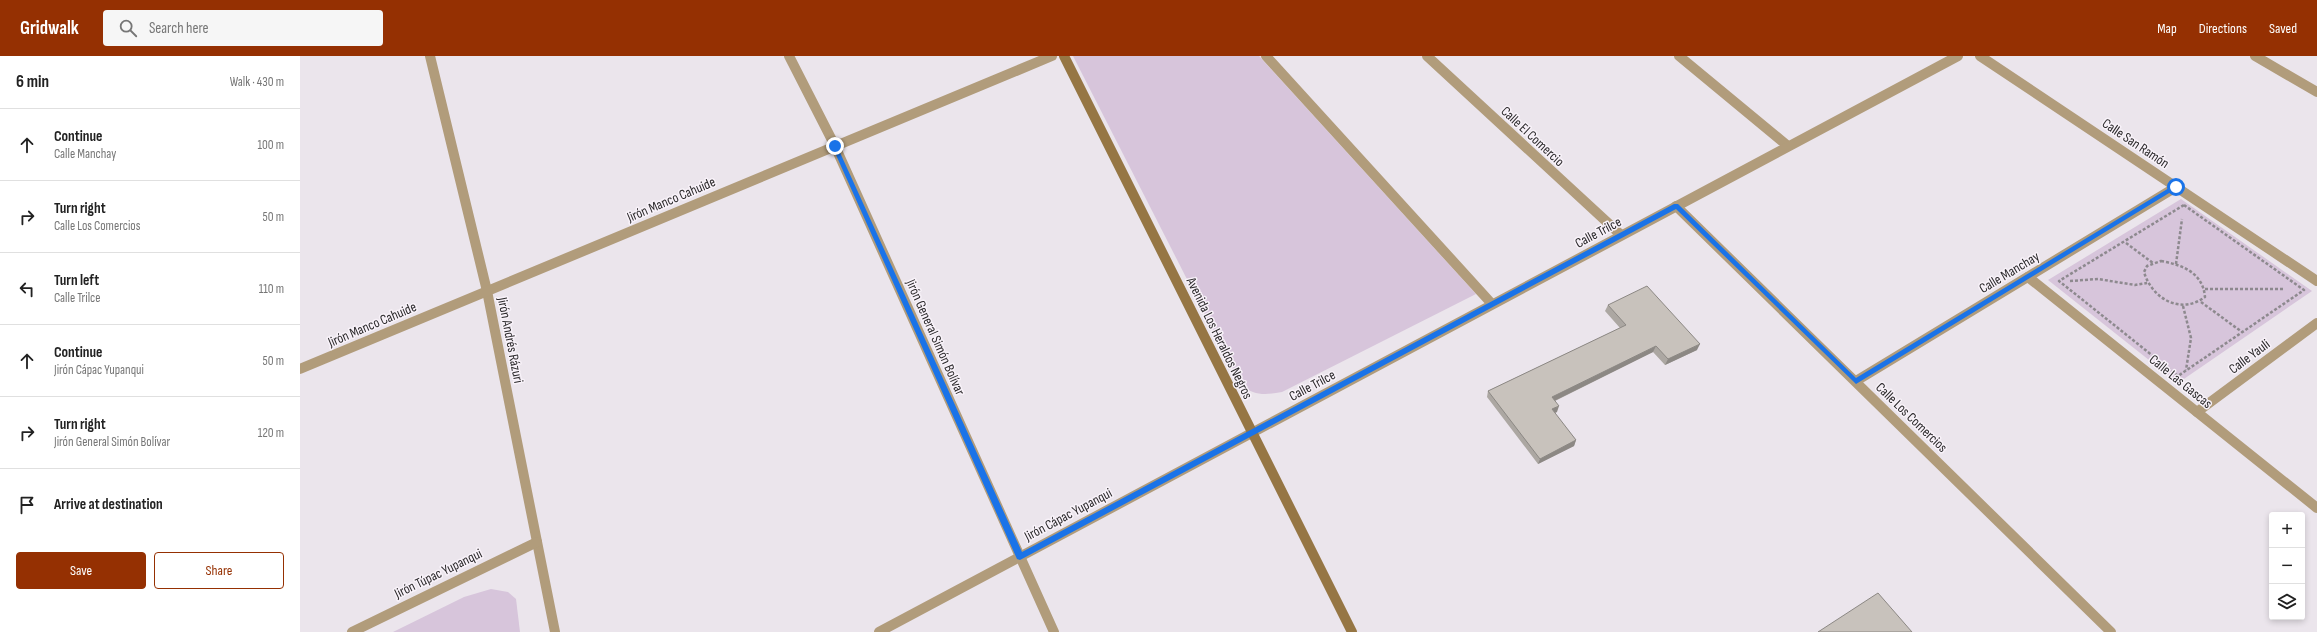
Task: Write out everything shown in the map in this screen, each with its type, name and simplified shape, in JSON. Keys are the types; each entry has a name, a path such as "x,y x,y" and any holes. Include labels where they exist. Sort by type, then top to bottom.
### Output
{"street":[{"name":"Jirón Andrés Rázuri","path":"430,56 487,290 555,632"},
{"name":"Jirón General Simón Bolívar","path":"789,56 835,146 1054,632"},
{"name":"Jirón Manco Cahuide","path":"300,369 1052,56"},
{"name":"Avenida Los Heraldos Negros","path":"1064,56 1251,433 1352,632"},
{"path":"1266,56 1492,304"},
{"name":"Calle El Comercio","path":"1427,56 1621,235"},
{"path":"1679,56 1788,146"},
{"name":"Calle Trilce","path":"1251,433 1958,56"},
{"name":"Calle San Ramón","path":"1980,56 2317,281"},
{"path":"2255,56 2317,92"},
{"name":"Calle Manchay","path":"1856,381 2176,187"},
{"name":"Calle Los Comercios","path":"1676,206 2111,632"},
{"name":"Calle Las Gascas","path":"2028,277 2317,508"},
{"name":"Calle Yauli","path":"2197,412 2317,323"},
{"name":"Jirón Cápac Yupanqui","path":"879,632 1251,433"},
{"name":"Jirón Túpac Yupanqui","path":"352,632 537,542"}],"path":[{"path":"2176,187 2184,205 2304,290 2310,292"},
{"path":"2059,281 2184,205"},
{"path":"2176,264 2184,205"},
{"path":"2124,241 2153,263"},
{"path":"2161,261 2176,264 2194,273 2204,284 2205,297 2201,302 2194,305 2182,305 2164,299 2147,283 2144,272 2147,266 2161,261"},
{"path":"2028,277 2059,281 2098,279 2135,285 2147,283"},
{"path":"2059,281 2178,376 2304,290"},
{"path":"2205,289 2292,289"},
{"path":"2298,290 2304,290"},
{"path":"2201,302 2242,332"},
{"path":"2182,305 2192,327 2192,344 2186,370"}],"shaded area":[{"path":"1073,56 1259,56 1476,294 1282,392 1260,394 1246,389 1241,385"},
{"path":"2181,199 2312,291 2178,383 2048,280"},
{"path":"491,589 508,592 516,599 520,632 393,632 464,597"}],"building":[{"path":"1647,286 1700,344 1668,359 1656,346 1552,397 1559,406 1552,409 1576,440 1540,459 1488,391 1626,325 1608,305"},
{"path":"1878,593 1912,632 1818,632"}],"route":[{"path":"835,146 1020,556 1676,206 1717,244 1856,381 2176,187"}]}
